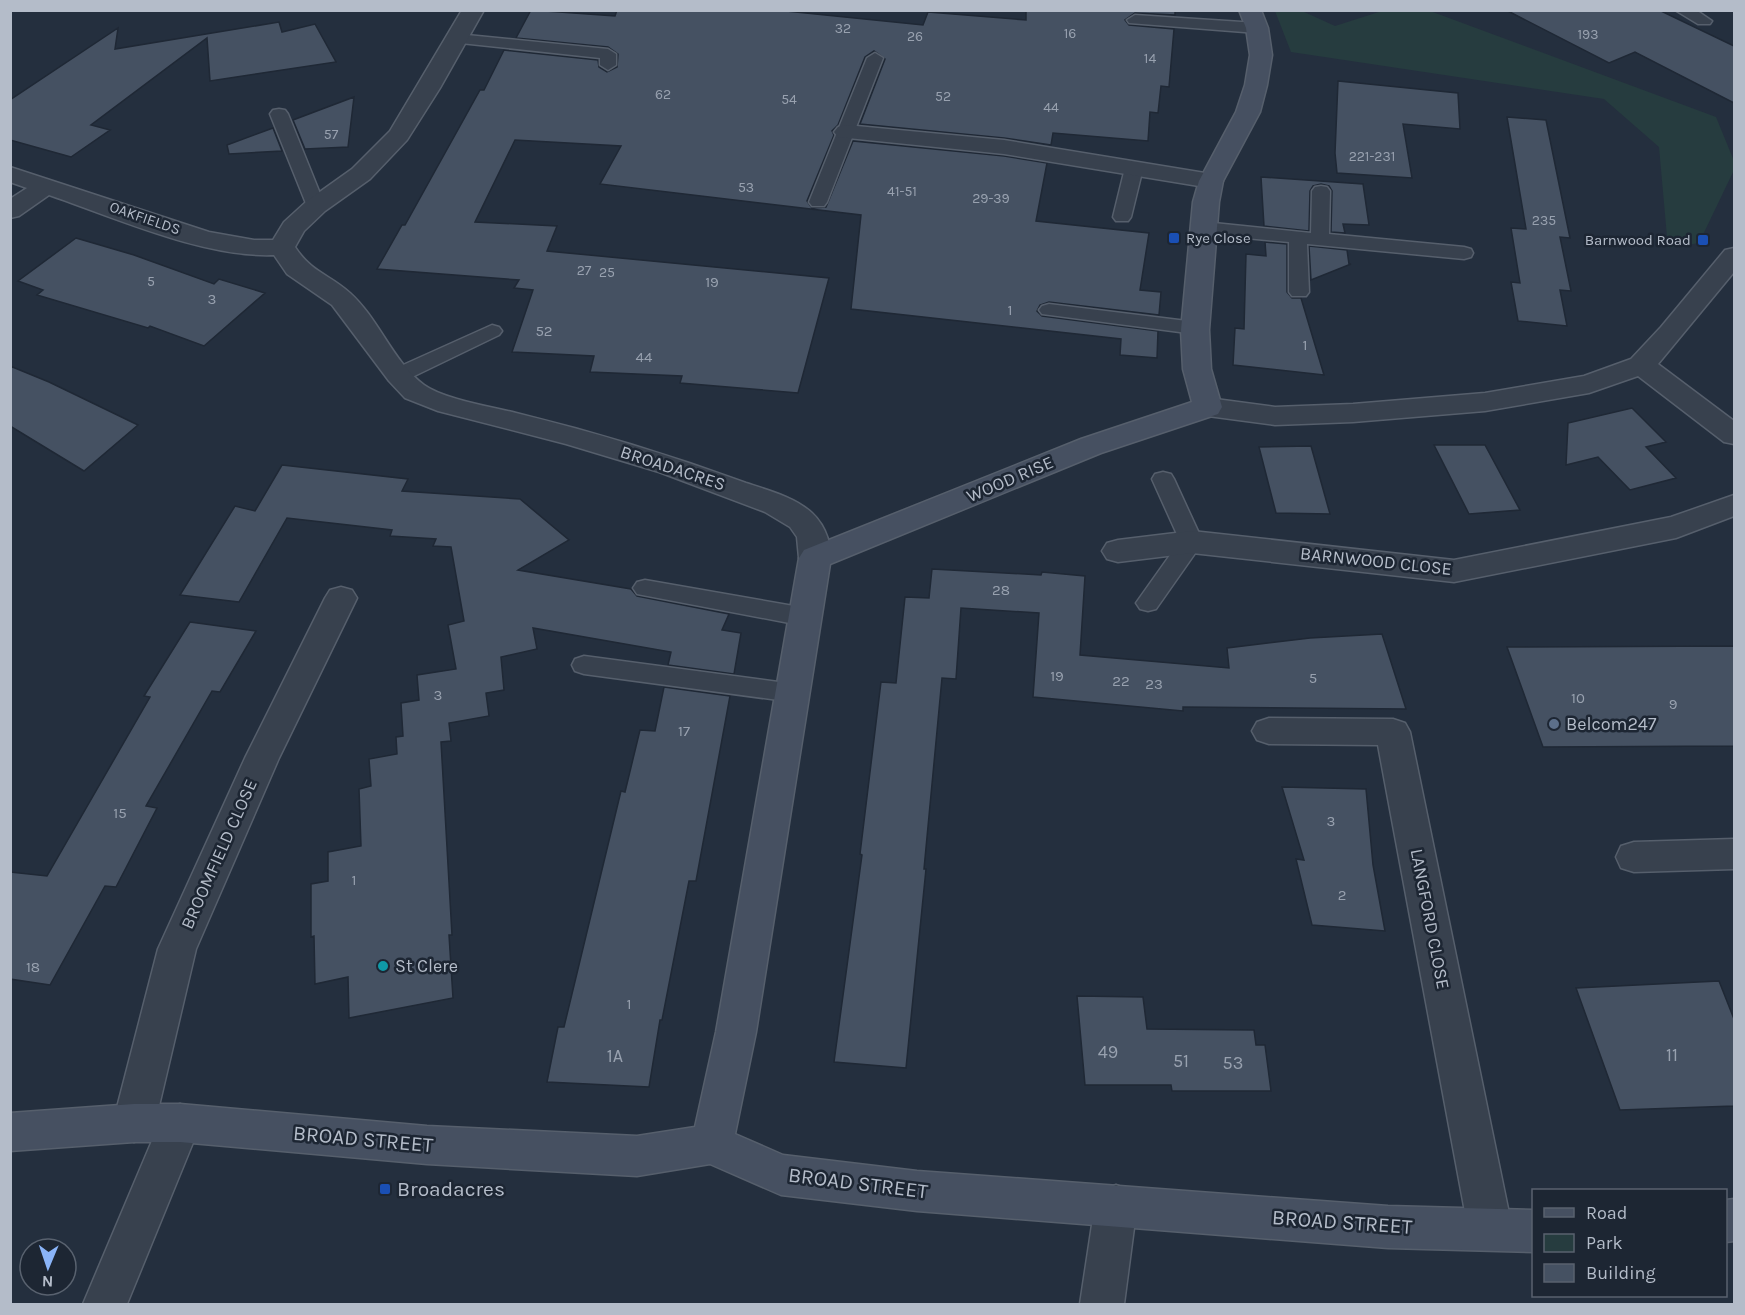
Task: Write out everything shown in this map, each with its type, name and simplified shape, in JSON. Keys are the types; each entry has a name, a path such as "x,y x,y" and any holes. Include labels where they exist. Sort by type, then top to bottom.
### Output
{"street":[{"path":"282,247 293,227 316,206 361,174 399,135 473,10"},
{"path":"1253,19 1261,56 1248,112 1211,181 1204,228 1195,328 1197,369 1208,407 1275,416 1372,412 1485,402 1589,384 1641,365 1732,265"},
{"path":"846,132 1004,147 1211,181"},
{"name":"OAKFIELDS","path":"10,174 204,239 254,248 282,247"},
{"path":"10,211 46,186"},
{"name":"BROADACRES","path":"282,247 296,268 341,299 399,375 415,392 448,405 572,436 669,465 776,505 801,520 812,536 814,558 793,693 736,1032 712,1144"},
{"path":"1641,365 1734,435"},
{"name":"WOOD RISE","path":"814,558 1091,446 1208,407"},
{"name":"BARNWOOD CLOSE","path":"1118,551 1192,542 1454,571 1676,527 1734,505"},
{"name":"BROOMFIELD CLOSE","path":"134,1123 177,949 262,758 341,598"},
{"name":"LANGFORD CLOSE","path":"1269,731 1393,732 1490,1228"},
{"path":"1635,856 1734,854"},
{"name":"BROAD STREET","path":"10,1132 134,1123 180,1123 427,1145 637,1156 712,1144 782,1176 917,1191 1388,1227 1532,1231"},
{"path":"105,1305 180,1123"},
{"path":"1102,1305 1116,1205"}],"lane":[{"path":"1683,10 1704,21"},
{"path":"1135,20 1253,19"},
{"path":"457,39 608,54 608,65"},
{"path":"818,202 874,58"},
{"path":"279,114 316,206"},
{"path":"1122,216 1134,168"},
{"path":"1320,240 1321,191"},
{"path":"1204,228 1464,253"},
{"path":"1298,237 1299,292"},
{"path":"1049,310 1195,328"},
{"path":"399,375 492,331"},
{"path":"1148,603 1192,542 1163,479"},
{"path":"645,588 805,617"},
{"path":"584,665 793,693"}],"green space":[{"path":"1275,11 1302,11 1335,26 1382,11 1430,11 1716,117 1734,161 1734,170 1699,243 1668,248 1659,147 1604,99 1291,52"}],"building":[{"path":"531,10 615,16 617,10 776,10 923,25 928,12 1026,20 1026,10 1175,10 1175,15 1135,13 1125,20 1129,25 1174,29 1169,87 1161,86 1158,113 1150,112 1148,141 1053,133 1051,145 1004,138 860,124 885,59 874,51 865,57 838,125 832,131 834,135 807,201 812,208 826,207 853,141 1004,156 1047,163 1036,221 1149,233 1140,290 1161,292 1159,315 1049,302 1040,305 1037,311 1042,316 1158,331 1157,358 1120,355 1121,339 851,309 861,215 600,184 621,146 515,140 475,222 557,226 547,251 829,278 798,393 680,383 682,376 590,372 594,356 512,352 533,290 514,288 519,280 377,269 402,225 405,225 480,90 484,90 504,50 598,60 599,67 607,72 617,67 618,54 608,47 516,38"},
{"path":"1506,10 1659,10 1734,46 1734,103 1635,52 1609,63"},
{"path":"279,22 282,32 315,24 336,62 210,81 207,38 91,125 110,130 71,157 10,140 10,100 118,28 115,49"},
{"path":"1338,81 1458,93 1460,129 1403,124 1412,178 1337,173 1335,153"},
{"path":"354,97 348,147 305,149 293,120"},
{"path":"1507,117 1546,120 1570,238 1560,237 1571,291 1560,290 1567,326 1518,321 1511,282 1520,283 1511,228 1526,229"},
{"path":"273,128 282,151 229,154 227,145"},
{"path":"1261,177 1363,184 1369,225 1343,224 1345,233 1331,232 1332,191 1329,186 1321,184 1313,186 1310,191 1309,231 1264,226"},
{"path":"76,238 134,255 214,284 219,279 265,293 204,346 150,326 148,328 37,295 43,290 18,281"},
{"path":"1265,242 1287,244 1287,292 1292,298 1301,298 1324,375 1233,365 1235,328 1244,329 1246,254 1266,256"},
{"path":"1309,246 1347,250 1349,264 1351,264 1311,280"},
{"path":"10,366 138,425 84,471 10,426"},
{"path":"1632,408 1666,442 1646,447 1676,478 1630,490 1598,457 1566,465 1568,423"},
{"path":"1434,445 1485,445 1520,510 1469,514"},
{"path":"1311,446 1330,514 1276,513 1259,447"},
{"path":"282,465 408,479 402,491 520,499 569,540 518,570 631,589 637,596 729,614 722,630 741,633 734,674 668,665 671,652 533,628 537,649 501,657 504,690 486,693 489,716 449,723 451,741 441,742 452,935 449,935 453,998 349,1018 348,977 315,984 314,936 311,937 311,884 328,881 328,852 361,846 359,789 371,786 369,759 397,754 396,737 403,736 401,703 419,700 417,675 456,669 448,625 464,621 451,547 433,546 436,539 390,536 392,530 287,518 239,602 180,595 235,506 255,511"},
{"path":"932,569 1041,575 1042,572 1085,576 1080,655 1229,668 1227,648 1310,638 1382,634 1406,709 1183,707 1183,711 1033,697 1039,613 961,608 956,679 942,678 906,1068 834,1062 862,855 860,854 881,682 896,683 905,597 929,598"},
{"path":"190,622 256,631 220,692 212,691 146,806 157,808 116,887 105,886 50,985 10,979 10,872 47,876 150,697 144,696"},
{"path":"1734,646 1734,746 1543,747 1507,647"},
{"path":"664,687 730,696 696,881 689,881 662,1020 660,1020 649,1087 547,1082 558,1027 564,1027 621,791 625,792 640,730 655,731"},
{"path":"1282,787 1366,789 1373,865 1385,931 1312,925 1296,859 1304,860"},
{"path":"1719,981 1734,1019 1734,1106 1620,1110 1576,988"},
{"path":"1077,996 1143,997 1147,1029 1254,1030 1256,1045 1265,1045 1271,1091 1172,1091 1171,1085 1085,1085"}],"place":[{"name":"Rye Close","path":"1174,238"},
{"name":"Barnwood Road","path":"1703,240"},
{"name":"Belcom247","path":"1554,724"},
{"name":"St Clere","path":"383,966"},
{"name":"Broadacres","path":"385,1189"}]}
